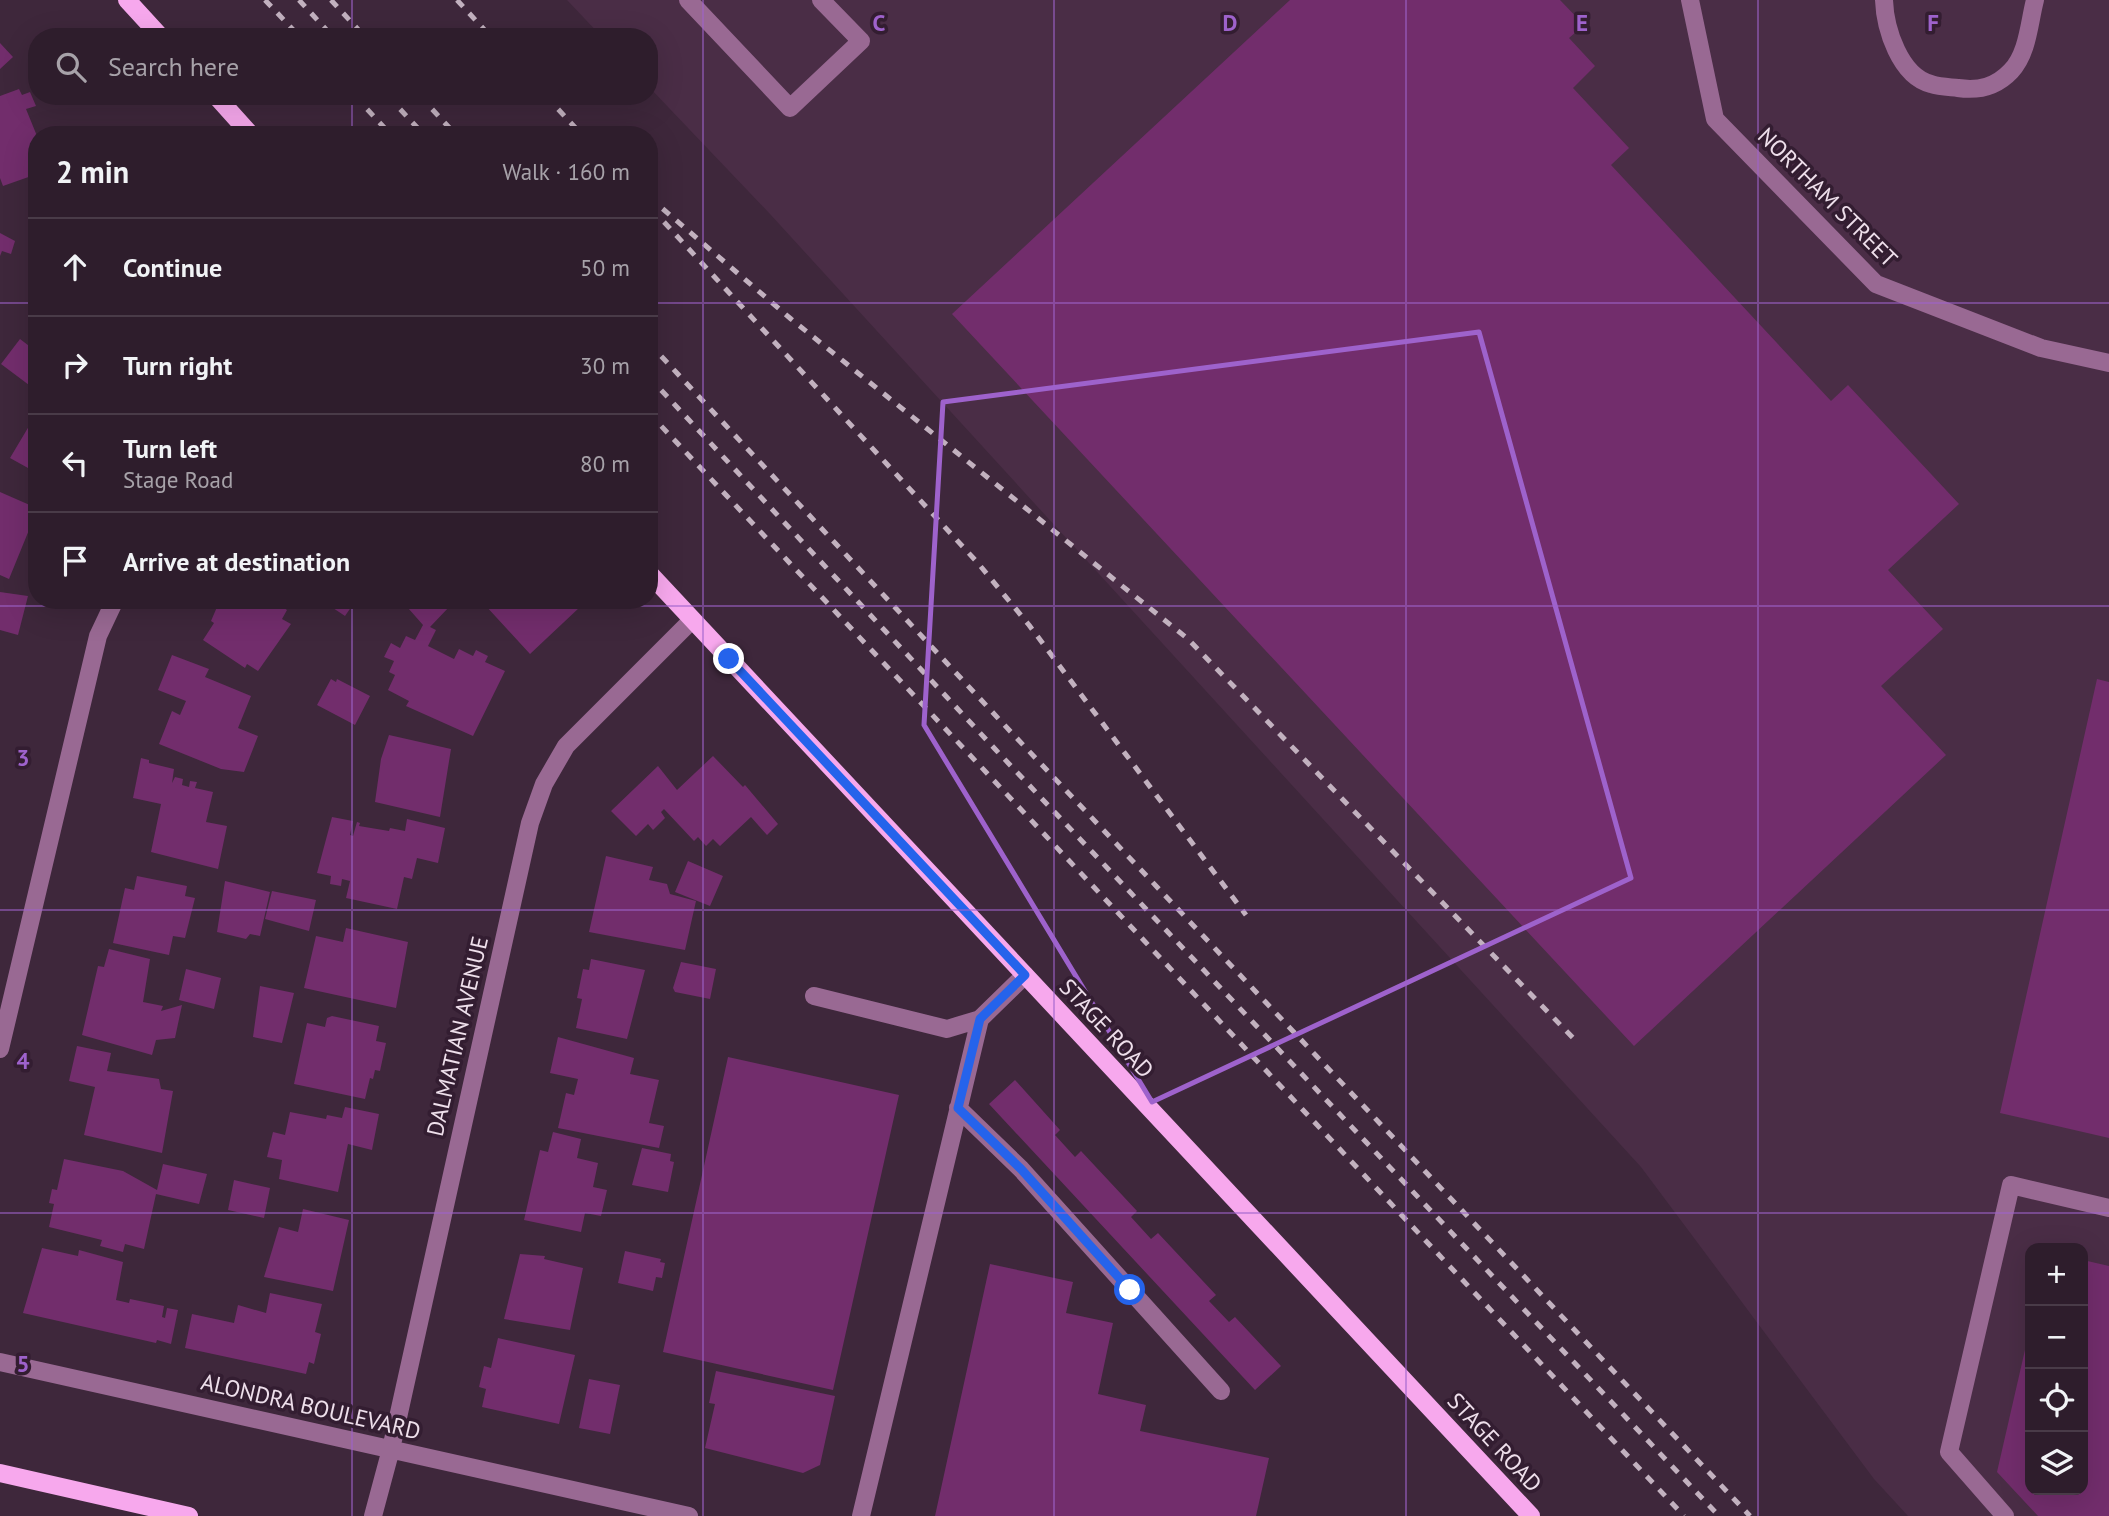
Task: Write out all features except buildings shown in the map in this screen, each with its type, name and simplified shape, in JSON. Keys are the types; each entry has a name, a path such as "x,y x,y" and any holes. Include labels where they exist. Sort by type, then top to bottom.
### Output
{"main road":[{"path":"127,0 153,28"},
{"path":"224,105 243,126"},
{"name":"STAGE ROAD","path":"658,583 1531,1516"},
{"path":"0,1473 189,1516"}],"street":[{"path":"688,0 790,108 861,41 821,0"},
{"name":"NORTHAM STREET","path":"1690,0 1715,118 1876,284 2041,348 2109,363"},
{"path":"1884,0 1891,42 1904,63 1928,84 1970,90 1993,86 2013,70 2023,50 2035,0"},
{"path":"0,1049 98,636 111,609"},
{"name":"DALMATIAN AVENUE","path":"373,1516 391,1449 530,823 544,784 566,746 692,620"},
{"path":"814,996 917,1024 947,1029 980,1019 1025,975"},
{"path":"860,1516 980,1019"},
{"path":"958,1108 1021,1169 1221,1391"},
{"path":"2005,1516 1949,1452 2011,1185 2109,1208"},
{"name":"ALONDRA BOULEVARD","path":"0,1362 391,1449 623,1506 689,1516"}],"highlighted area":[{"path":"1479,332 1631,878 1152,1102 924,725 943,402"}],"shaded area":[{"path":"567,0 2109,0 2109,1516 1908,1516 1874,1479 1641,1167 770,214 658,96 658,28 593,28"}],"railway":[{"path":"265,0 291,28"},
{"path":"299,0 325,28"},
{"path":"331,0 357,28"},
{"path":"457,0 483,28"},
{"path":"363,105 383,126"},
{"path":"396,105 416,126"},
{"path":"428,105 448,126"},
{"path":"554,105 574,126"},
{"path":"658,205 791,319 1188,639 1574,1039"},
{"path":"664,222 977,562 1029,625 1246,915"},
{"path":"658,353 1010,731 1750,1516"},
{"path":"658,387 995,749 1719,1516"},
{"path":"658,423 1684,1516"}],"route":[{"path":"729,659 1025,975 980,1019 958,1108 1021,1169 1130,1290"}]}
